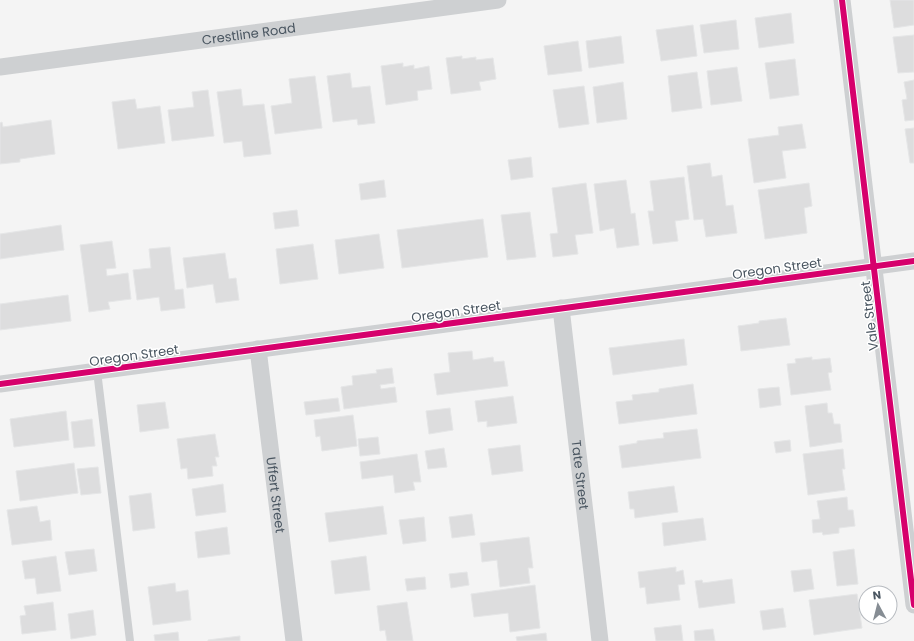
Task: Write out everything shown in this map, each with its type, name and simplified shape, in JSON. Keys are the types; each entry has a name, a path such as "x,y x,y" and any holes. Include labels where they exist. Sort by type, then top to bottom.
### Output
{"street":[{"name":"Crestline Road","path":"0,67 498,0"},
{"name":"Vale Street","path":"842,0 914,605"},
{"name":"Oregon Street","path":"0,384 914,261"},
{"name":"Tate Street","path":"561,308 600,641"},
{"name":"Uffert Street","path":"258,349 294,641"}],"lane":[{"path":"97,371 130,641"}],"building":[{"path":"890,0 914,0 914,25 894,28"},
{"path":"791,13 794,43 759,48 755,18"},
{"path":"736,20 739,49 704,53 700,25"},
{"path":"693,25 697,56 661,61 656,30"},
{"path":"914,35 914,72 898,73 893,37"},
{"path":"621,36 624,63 589,68 586,41"},
{"path":"578,41 582,71 548,75 544,46"},
{"path":"462,56 462,59 476,57 476,60 493,58 496,79 479,82 481,90 451,94 446,58"},
{"path":"795,59 799,95 770,99 765,63"},
{"path":"403,63 403,67 414,65 414,69 429,66 432,89 417,91 418,100 386,105 381,66"},
{"path":"737,67 742,101 711,105 707,71"},
{"path":"697,72 702,108 672,112 668,76"},
{"path":"350,73 352,88 370,86 375,123 358,125 357,119 333,122 327,76"},
{"path":"315,76 322,128 275,134 271,106 292,103 289,79"},
{"path":"914,80 914,120 905,121 902,100 907,99 904,82"},
{"path":"623,82 627,119 597,123 593,87"},
{"path":"584,86 589,124 559,128 553,90"},
{"path":"241,89 243,106 264,104 271,154 244,157 242,141 224,143 217,92"},
{"path":"208,90 214,136 172,141 168,110 194,107 192,92"},
{"path":"135,99 137,109 160,106 165,143 118,149 112,102"},
{"path":"51,120 55,154 20,159 20,162 0,164 0,123 2,122 3,127"},
{"path":"802,124 806,148 782,151 786,178 754,183 748,139 779,135 778,127"},
{"path":"914,128 914,163 910,163 905,129"},
{"path":"531,157 533,177 511,180 508,160"},
{"path":"710,163 712,177 722,175 726,206 733,205 737,233 706,237 703,219 694,220 687,166"},
{"path":"684,177 689,219 675,221 678,241 653,244 648,211 654,211 650,181"},
{"path":"384,180 386,197 361,200 359,184"},
{"path":"626,180 631,214 635,213 639,245 617,248 614,228 600,231 594,184"},
{"path":"586,183 593,233 575,235 578,254 553,257 550,234 558,233 552,188"},
{"path":"809,183 812,206 804,208 807,233 765,239 758,190"},
{"path":"297,210 299,226 275,229 273,213"},
{"path":"530,212 536,257 507,260 501,215"},
{"path":"483,219 488,257 402,268 397,230"},
{"path":"61,225 64,250 0,259 0,234"},
{"path":"379,234 384,268 339,274 335,240"},
{"path":"112,241 116,268 106,269 107,276 128,273 131,299 108,302 110,309 89,312 80,245"},
{"path":"313,244 318,279 280,284 276,249"},
{"path":"170,247 175,290 183,289 185,308 161,311 159,297 137,300 133,270 151,268 149,249"},
{"path":"225,253 229,279 236,278 239,300 216,303 213,284 187,288 183,258"},
{"path":"68,295 71,321 0,330 0,304"},
{"path":"786,318 790,345 741,351 738,326 759,323 759,321"},
{"path":"684,339 687,365 613,375 609,348"},
{"path":"472,351 473,360 493,357 494,362 504,361 508,386 437,395 434,374 450,372 448,353"},
{"path":"812,357 812,360 830,358 832,372 828,373 831,390 791,395 787,364 796,363 795,359"},
{"path":"392,368 394,383 380,385 381,389 395,387 397,402 344,409 341,387 353,385 352,376 377,373 376,370"},
{"path":"693,384 697,414 619,424 616,402 633,400 632,395 659,392 659,389"},
{"path":"779,387 781,405 760,408 758,389"},
{"path":"513,396 517,423 487,427 487,421 478,422 475,401"},
{"path":"338,398 340,411 306,415 304,402"},
{"path":"165,402 169,428 140,432 137,405"},
{"path":"827,403 828,413 832,413 834,424 840,424 842,442 810,447 805,406"},
{"path":"450,408 453,430 429,434 426,411"},
{"path":"66,411 69,440 14,447 10,419"},
{"path":"353,415 357,446 322,451 320,436 316,437 314,420"},
{"path":"92,419 95,446 74,448 71,422"},
{"path":"697,429 701,458 622,468 619,446 637,443 637,441 664,438 663,433"},
{"path":"215,434 219,457 215,457 217,466 212,466 213,476 188,479 187,468 181,469 177,439"},
{"path":"378,437 380,454 360,456 358,439"},
{"path":"790,440 791,451 776,453 774,442"},
{"path":"520,445 523,471 492,475 488,449"},
{"path":"444,448 447,467 428,469 425,451"},
{"path":"843,449 845,469 842,469 845,490 808,495 803,454"},
{"path":"417,454 421,482 413,482 415,490 395,493 393,475 362,479 360,462"},
{"path":"74,463 78,493 20,501 16,471"},
{"path":"98,467 101,493 81,495 77,469"},
{"path":"223,484 226,512 196,516 192,489"},
{"path":"674,486 678,512 635,518 634,509 630,509 628,492"},
{"path":"151,493 155,528 133,531 129,496"},
{"path":"847,497 848,510 853,510 855,526 839,528 839,533 823,535 822,532 813,533 812,520 820,519 817,501"},
{"path":"37,506 40,522 50,520 52,540 12,545 7,510"},
{"path":"383,506 387,534 329,542 325,513"},
{"path":"472,514 475,535 452,538 449,517"},
{"path":"424,517 426,541 403,544 399,520"},
{"path":"703,518 706,540 664,546 662,523"},
{"path":"227,527 230,554 198,558 195,532"},
{"path":"529,537 533,568 528,568 530,583 500,587 497,560 482,562 480,543"},
{"path":"94,549 97,571 69,575 65,552"},
{"path":"854,549 858,584 837,586 833,552"},
{"path":"56,556 61,591 37,594 35,578 25,579 22,561"},
{"path":"366,556 370,590 335,594 331,561"},
{"path":"676,567 676,572 683,570 685,584 678,585 680,600 647,604 645,587 640,588 638,572"},
{"path":"811,569 814,589 794,592 791,571"},
{"path":"467,572 469,585 451,588 449,574"},
{"path":"425,577 426,589 407,591 405,579"},
{"path":"732,579 735,603 699,608 695,581 702,580 703,583"},
{"path":"175,583 176,592 188,590 191,620 153,625 148,587"},
{"path":"535,585 540,628 510,632 508,613 474,617 471,594"},
{"path":"857,594 858,625 862,625 862,628 814,635 809,600"},
{"path":"53,602 56,630 22,634 20,616 26,615 24,606"},
{"path":"407,602 413,641 387,641 385,630 380,631 377,606"},
{"path":"783,608 786,627 763,630 760,611"},
{"path":"93,610 96,635 71,639 68,614"},
{"path":"681,625 683,641 656,641 654,628"},
{"path":"713,629 715,641 695,641 694,631"},
{"path":"178,632 179,641 155,641 154,635"},
{"path":"546,633 547,641 517,641 516,637"},
{"path":"240,636 240,641 208,641 208,640"}],"cycle path":[{"path":"842,0 914,605"},
{"path":"0,384 914,261"}]}
